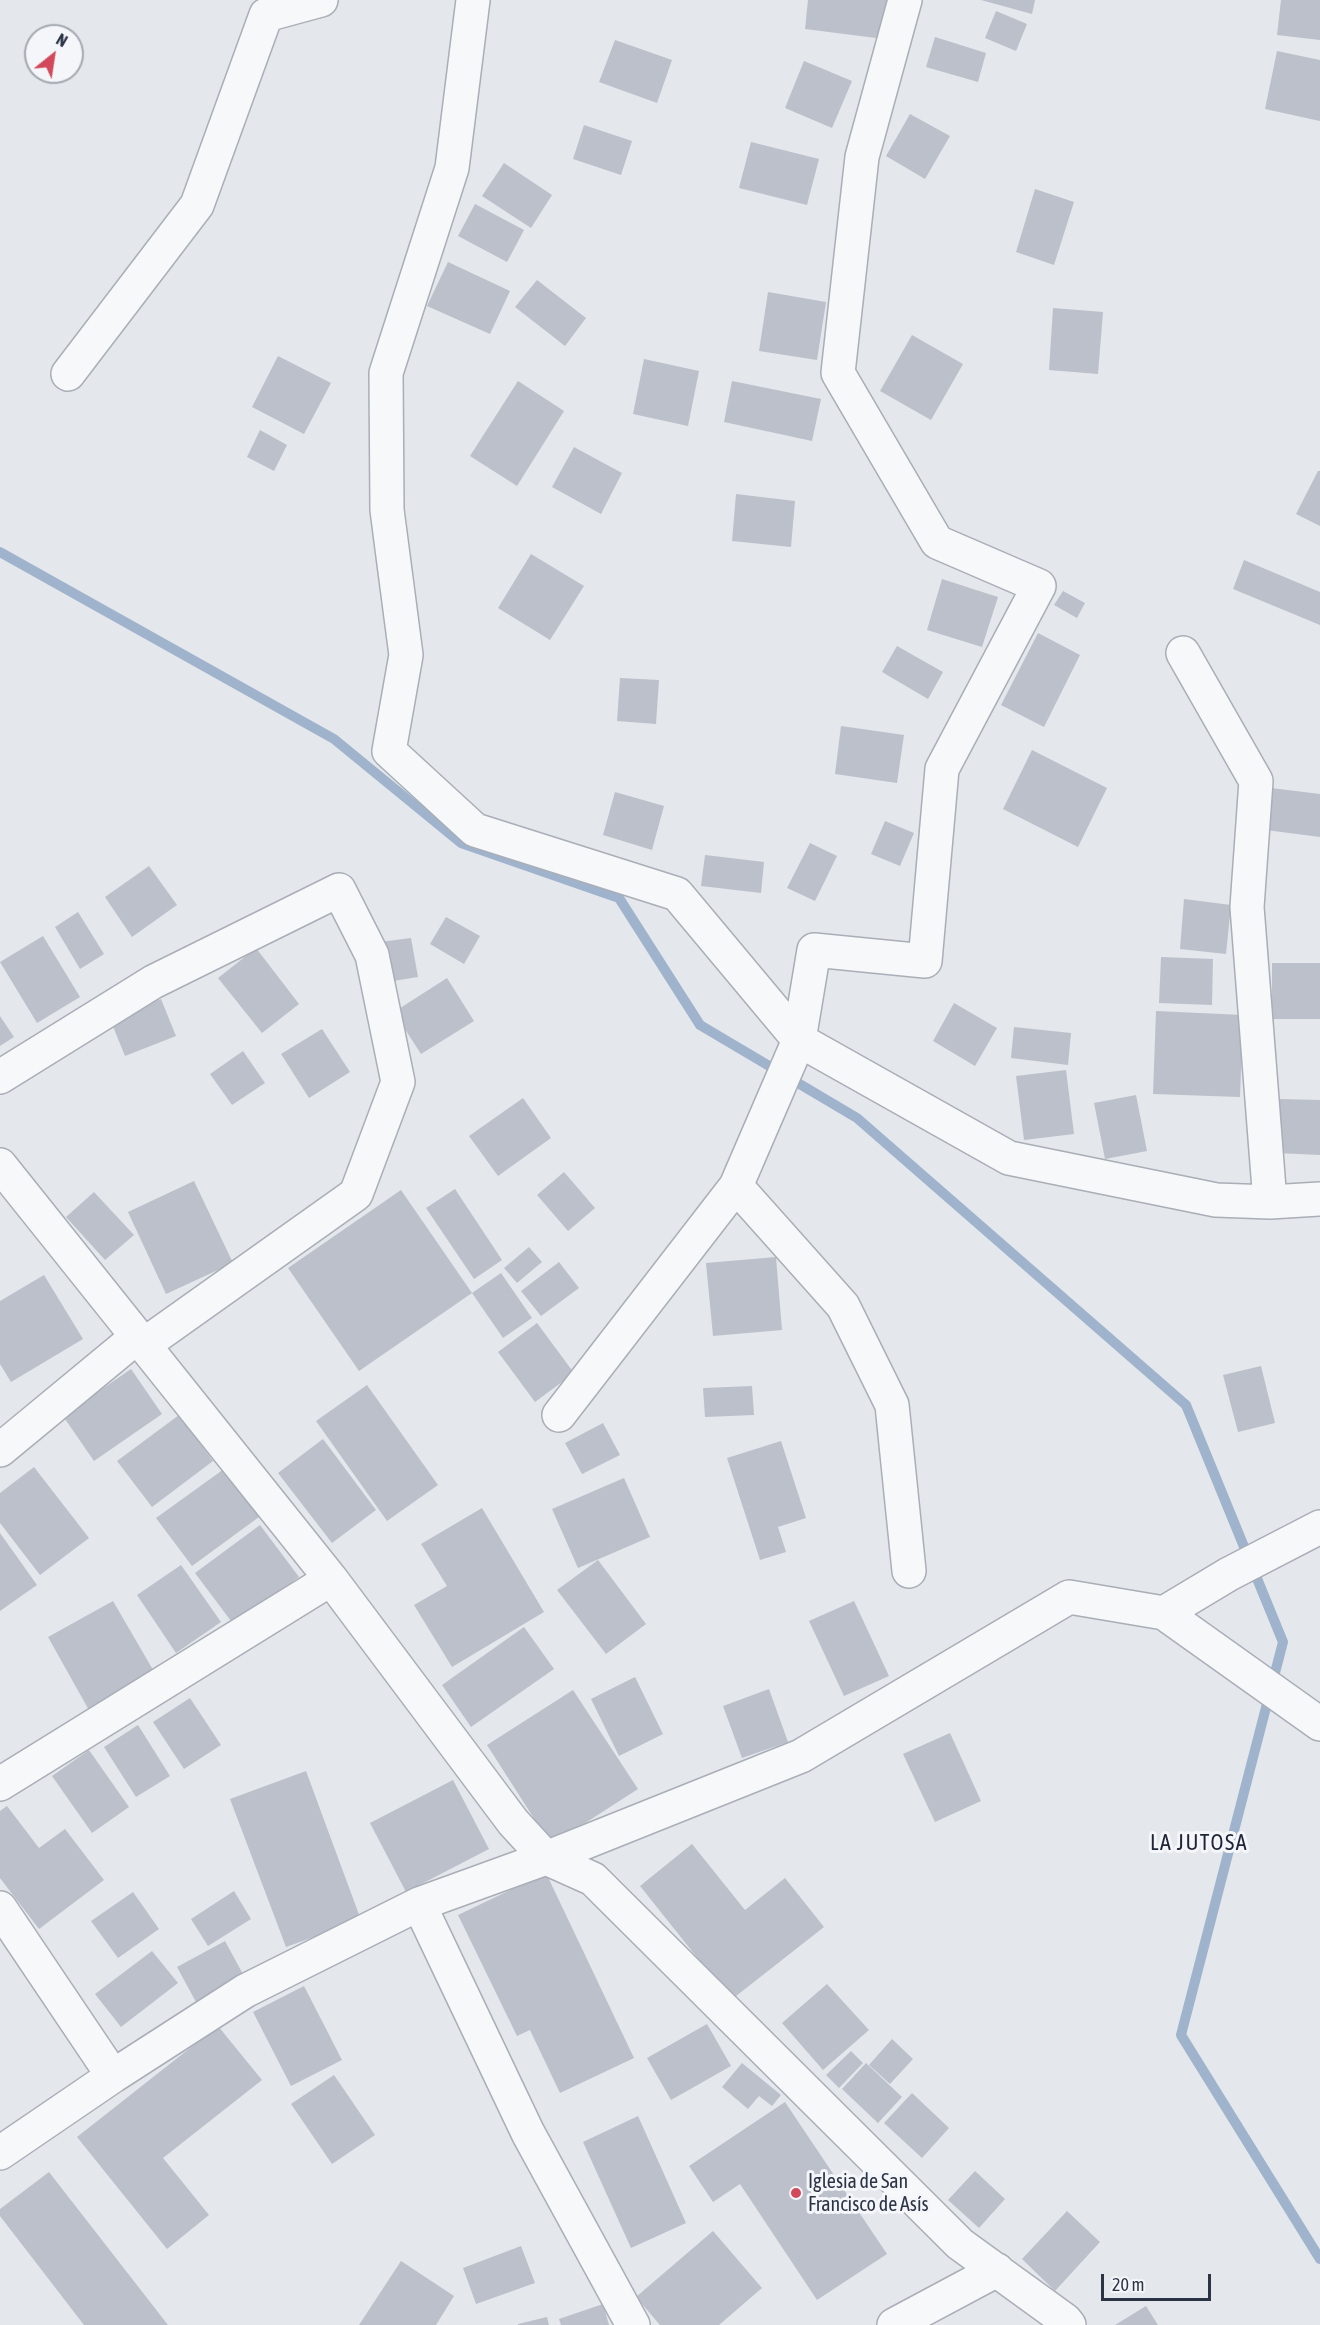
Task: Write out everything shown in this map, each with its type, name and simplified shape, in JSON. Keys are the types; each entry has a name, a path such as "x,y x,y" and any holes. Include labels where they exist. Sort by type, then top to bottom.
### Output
{"street":[{"path":"68,374 197,205 266,15 321,0"},
{"path":"473,0 452,168 386,373 387,510 406,655 389,751 475,830 677,894 799,1040 1009,1158 1216,1200 1270,1202 1320,1200"},
{"path":"559,1415 736,1186 799,1040 814,950 925,961 942,769 1039,586 937,542 838,373 862,157 905,0"},
{"path":"1183,653 1256,781 1247,907 1270,1202"},
{"path":"0,1077 153,982 339,890 372,955 398,1082 356,1194 141,1340 0,1450"},
{"path":"0,1165 331,1579 513,1822 546,1858 593,1879 960,2244 1069,2325"},
{"path":"736,1186 843,1306 892,1406 909,1571"},
{"path":"1164,1613 1229,1574 1320,1527"},
{"path":"0,1784 331,1579"},
{"path":"0,2153 113,2076 245,1991 419,1904 546,1858 801,1756 1069,1598 1164,1613 1320,1724"},
{"path":"419,1904 528,2133 633,2325"},
{"path":"0,1908 113,2076"},
{"path":"894,2325 997,2271"}],"building":[{"path":"808,0 889,0 884,39 805,29"},
{"path":"981,0 1035,0 1032,14"},
{"path":"1281,0 1320,0 1320,40 1277,35"},
{"path":"996,11 1027,24 1016,51 985,38"},
{"path":"935,37 986,53 978,82 926,67"},
{"path":"615,40 672,60 657,103 599,82"},
{"path":"1277,51 1320,60 1320,121 1265,109"},
{"path":"804,61 852,81 832,128 785,108"},
{"path":"910,114 950,136 925,179 886,156"},
{"path":"584,125 632,141 621,175 573,159"},
{"path":"751,142 819,159 807,205 739,188"},
{"path":"504,163 552,195 531,228 482,196"},
{"path":"1035,189 1074,202 1054,265 1016,252"},
{"path":"475,204 524,230 507,262 458,236"},
{"path":"448,262 510,291 490,334 427,306"},
{"path":"537,280 586,318 565,346 515,307"},
{"path":"768,292 826,302 817,360 759,351"},
{"path":"1053,308 1103,312 1098,374 1049,370"},
{"path":"912,335 963,364 931,420 880,391"},
{"path":"278,356 331,383 304,434 252,407"},
{"path":"644,359 699,371 688,426 633,414"},
{"path":"518,381 564,411 517,486 470,456"},
{"path":"732,381 821,399 812,441 724,422"},
{"path":"260,430 287,445 274,471 247,457"},
{"path":"574,447 622,473 601,514 552,487"},
{"path":"1320,471 1320,526 1296,514"},
{"path":"736,494 795,501 791,547 732,541"},
{"path":"531,554 584,586 550,640 498,608"},
{"path":"1244,560 1320,592 1320,625 1233,589"},
{"path":"942,579 998,597 982,647 927,630"},
{"path":"1063,591 1085,603 1077,618 1054,605"},
{"path":"1038,633 1080,655 1044,727 1001,705"},
{"path":"897,646 943,672 928,699 882,672"},
{"path":"620,678 659,680 656,724 617,721"},
{"path":"841,726 904,735 897,783 835,774"},
{"path":"1032,750 1107,788 1078,847 1003,809"},
{"path":"1271,788 1320,794 1320,837 1266,830"},
{"path":"615,792 664,806 652,850 603,835"},
{"path":"885,821 914,833 900,866 871,854"},
{"path":"810,843 837,856 815,901 787,888"},
{"path":"705,855 764,862 761,893 701,886"},
{"path":"149,866 177,905 132,937 105,897"},
{"path":"1184,899 1231,905 1226,954 1180,949"},
{"path":"78,912 104,954 80,969 55,927"},
{"path":"446,917 480,936 464,964 430,944"},
{"path":"43,936 80,997 37,1023 0,962"},
{"path":"411,938 418,977 387,982 380,942"},
{"path":"256,948 299,1004 262,1033 218,978"},
{"path":"1161,957 1213,959 1212,1005 1159,1003"},
{"path":"1272,963 1320,963 1320,1019 1272,1019"},
{"path":"447,978 474,1021 421,1054 394,1012"},
{"path":"161,999 176,1036 125,1056 110,1019"},
{"path":"954,1003 997,1028 975,1066 933,1041"},
{"path":"1156,1011 1243,1015 1240,1097 1153,1094"},
{"path":"0,1016 14,1037 0,1046"},
{"path":"1014,1027 1071,1033 1068,1065 1011,1058"},
{"path":"322,1029 350,1072 309,1098 281,1054"},
{"path":"243,1051 265,1083 232,1105 210,1074"},
{"path":"1066,1070 1074,1134 1024,1140 1016,1076"},
{"path":"1136,1095 1147,1151 1105,1159 1094,1103"},
{"path":"523,1098 551,1138 498,1176 469,1136"},
{"path":"1279,1099 1320,1100 1320,1155 1277,1153"},
{"path":"564,1172 595,1208 568,1231 537,1195"},
{"path":"194,1181 233,1263 166,1294 128,1212"},
{"path":"455,1189 502,1260 474,1279 426,1208"},
{"path":"401,1190 472,1293 359,1371 288,1268"},
{"path":"94,1192 134,1235 105,1260 66,1217"},
{"path":"529,1247 542,1262 517,1283 504,1268"},
{"path":"776,1257 782,1330 713,1336 706,1263"},
{"path":"559,1262 579,1288 541,1316 521,1291"},
{"path":"501,1273 532,1318 503,1338 472,1293"},
{"path":"44,1275 83,1339 11,1382 0,1364 0,1301"},
{"path":"537,1323 574,1373 535,1402 498,1352"},
{"path":"1261,1366 1275,1423 1238,1432 1223,1375"},
{"path":"131,1369 162,1414 94,1461 63,1416"},
{"path":"367,1385 438,1485 387,1521 316,1421"},
{"path":"752,1386 754,1415 705,1417 703,1388"},
{"path":"179,1415 213,1461 152,1507 117,1461"},
{"path":"603,1423 620,1455 582,1474 565,1443"},
{"path":"323,1439 376,1510 332,1543 278,1473"},
{"path":"781,1441 806,1518 778,1527 786,1552 760,1560 727,1458"},
{"path":"34,1467 89,1538 40,1575 0,1523 0,1493"},
{"path":"224,1469 259,1517 192,1566 156,1518"},
{"path":"624,1478 650,1537 578,1568 552,1509"},
{"path":"482,1508 544,1612 452,1667 414,1605 447,1586 421,1544"},
{"path":"260,1525 299,1577 234,1625 195,1573"},
{"path":"0,1533 37,1585 0,1611"},
{"path":"598,1560 646,1624 606,1654 557,1590"},
{"path":"181,1565 221,1622 176,1653 137,1595"},
{"path":"113,1601 156,1675 90,1712 48,1637"},
{"path":"854,1601 889,1676 844,1696 809,1621"},
{"path":"524,1627 554,1669 471,1727 442,1685"},
{"path":"635,1677 663,1734 619,1756 591,1699"},
{"path":"769,1689 788,1742 742,1758 723,1706"},
{"path":"573,1690 638,1789 551,1845 487,1745"},
{"path":"190,1698 221,1745 184,1769 153,1722"},
{"path":"138,1725 170,1776 136,1797 104,1747"},
{"path":"950,1733 981,1801 935,1822 903,1754"},
{"path":"89,1750 129,1807 92,1833 52,1776"},
{"path":"306,1771 361,1920 286,1947 230,1799"},
{"path":"453,1780 489,1849 406,1892 370,1823"},
{"path":"7,1806 39,1848 65,1829 104,1880 39,1929 0,1878 0,1811"},
{"path":"692,1844 745,1910 785,1878 824,1927 731,2000 640,1886"},
{"path":"546,1873 634,2058 560,2093 530,2030 517,2036 458,1915"},
{"path":"234,1891 251,1919 208,1946 191,1919"},
{"path":"133,1892 159,1929 118,1958 91,1921"},
{"path":"225,1941 244,1976 196,2002 177,1967"},
{"path":"152,1951 178,1983 121,2027 95,1994"},
{"path":"827,1984 869,2030 823,2070 782,2023"},
{"path":"304,1986 342,2060 291,2086 253,2012"},
{"path":"707,2024 731,2066 671,2100 647,2058"},
{"path":"218,2026 262,2080 163,2158 209,2215 167,2249 77,2137"},
{"path":"892,2039 913,2059 890,2084 869,2065"},
{"path":"851,2051 863,2063 839,2088 826,2075"},
{"path":"742,2063 781,2095 772,2106 759,2096 748,2109 722,2087"},
{"path":"866,2063 902,2097 878,2123 842,2089"},
{"path":"334,2075 375,2135 332,2164 291,2104"},
{"path":"912,2093 949,2128 922,2158 884,2123"},
{"name":"Iglesia de San Francisco de Asís","path":"785,2102 887,2254 817,2300 740,2184 713,2202 689,2166"},
{"path":"638,2116 686,2223 631,2248 583,2142"},
{"path":"975,2171 1005,2199 979,2228 948,2200"},
{"path":"49,2172 168,2325 84,2325 0,2216 0,2209"},
{"path":"1067,2211 1100,2242 1055,2291 1022,2259"},
{"path":"713,2231 762,2288 719,2325 660,2325 636,2297"},
{"path":"521,2246 535,2283 476,2304 463,2268"},
{"path":"401,2261 454,2296 436,2325 359,2325"},
{"path":"603,2304 609,2325 561,2325 559,2319"},
{"path":"1146,2306 1158,2325 1115,2325"},
{"path":"547,2317 549,2325 518,2325 518,2324"}],"waterway":[{"path":"0,552 334,739 461,843 619,898 700,1025 857,1118 1186,1405 1283,1642 1181,2035 1320,2259"}],"place":[{"name":"Iglesia de San Francisco de Asís","path":"796,2193"}],"district":[{"name":"LA JUTOSA","path":"1199,1843"}]}
